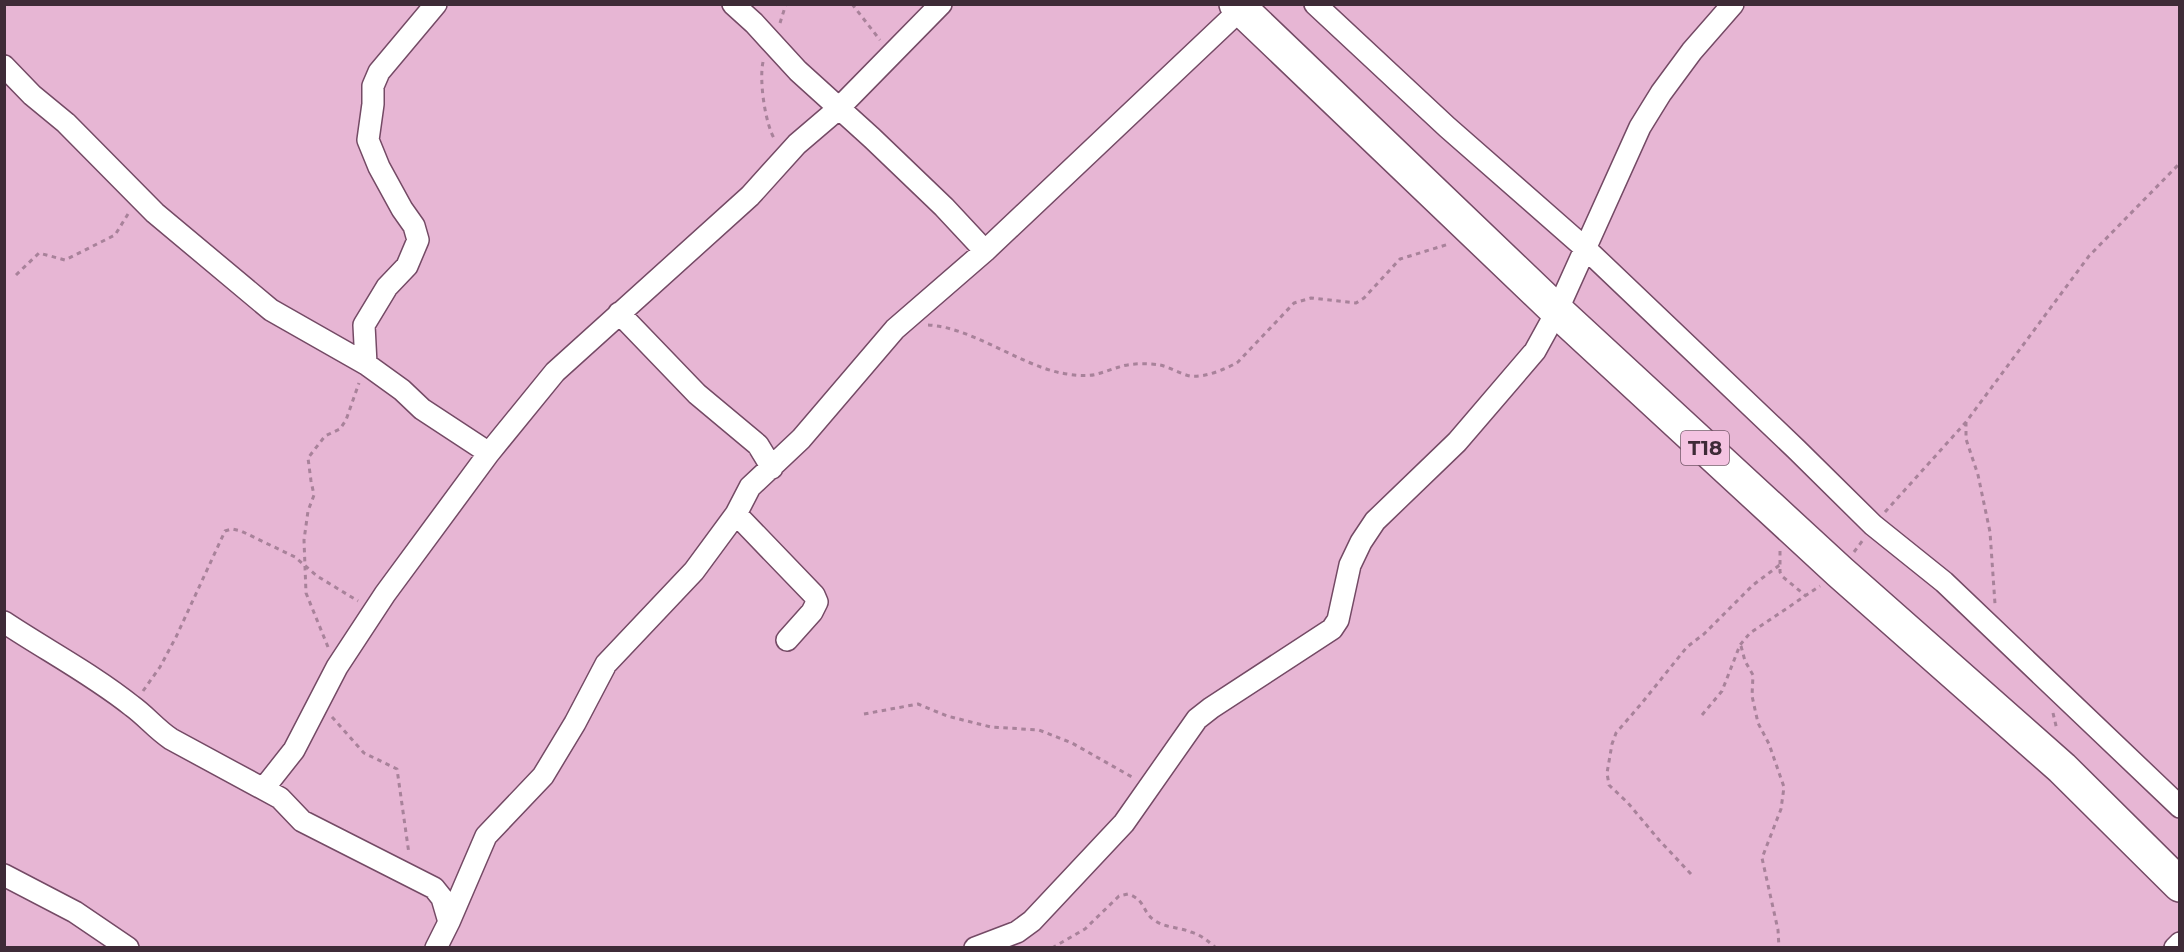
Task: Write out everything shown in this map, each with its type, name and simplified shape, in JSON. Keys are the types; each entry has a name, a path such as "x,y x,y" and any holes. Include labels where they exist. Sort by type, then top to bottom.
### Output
{"highway":[{"name":"T18","path":"1239,7 1557,311 1840,572 2062,768 2180,885"}],"street":[{"path":"366,364 364,325 387,287 406,266 417,240 414,226 379,167 368,140 373,86 379,72 436,4"},
{"path":"733,4 838,109 936,199 986,251"},
{"path":"264,788 294,750 337,667 375,611 489,453 555,372 734,212 788,153 838,109 892,56 940,4"},
{"path":"1315,4 1447,127 1586,249 1874,525 1944,582 2180,807"},
{"path":"975,948 1017,932 1032,921 1124,824 1202,714 1332,629 1338,620 1355,551 1375,521 1457,442 1527,363 1557,311 1640,127 1661,93 1692,51 1733,4"},
{"path":"436,948 486,836 543,776 575,723 606,664 694,572 736,514 750,487 809,430 895,329 986,251 1239,7"},
{"path":"4,66 66,123 155,213 271,310 366,364 402,390 422,409 489,453"},
{"path":"618,314 697,394 758,445 772,468"},
{"path":"736,514 814,594 818,602 787,640"},
{"path":"4,622 133,706 156,729 171,739 280,798 302,821 434,888 442,898 449,922"},
{"path":"4,875 75,912 128,948"},
{"path":"2175,948 2180,943"}],"path":[{"path":"852,4 892,56"},
{"path":"772,44 761,70 766,111 774,138 788,153"},
{"path":"1702,715 1722,691 1740,645 1750,633 1840,572 1874,525 1966,422 2089,256 2180,163"},
{"path":"16,275 39,253 65,260 70,259 116,235 137,193"},
{"path":"895,329 921,325 941,327 1060,373 1097,375 1122,366 1160,365 1197,376 1226,369 1238,362 1291,306 1300,300 1323,298 1356,303 1364,298 1400,259 1407,255 1443,244 1484,240"},
{"path":"337,667 306,593 304,540 308,511 314,495 308,458 325,436 340,429 346,420 366,364"},
{"path":"1966,422 1966,439 1978,475 1990,532 1992,579 2000,634"},
{"path":"133,706 160,667 176,637 225,531 241,531 295,557 317,576 375,611"},
{"path":"1691,874 1609,785 1607,773 1612,744 1616,732 1687,647 1704,634 1753,585 1781,564"},
{"path":"1740,645 1753,675 1752,696 1758,723 1769,744 1784,787 1781,809 1762,858 1778,930 1779,948"},
{"path":"864,714 918,704 947,716 992,727 1039,730 1072,743 1150,786"},
{"path":"317,705 339,724 359,749 397,769 410,858"},
{"path":"1052,948 1084,929 1119,896 1128,894 1141,900 1153,920 1190,931 1216,948"}]}
